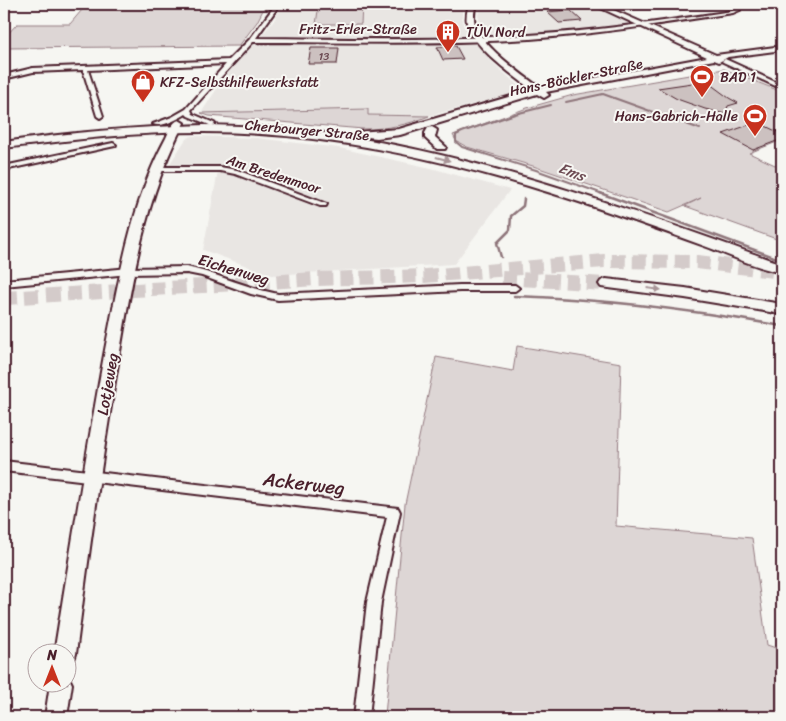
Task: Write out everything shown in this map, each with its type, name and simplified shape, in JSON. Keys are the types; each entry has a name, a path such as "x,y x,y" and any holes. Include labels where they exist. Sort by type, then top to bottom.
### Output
{"main road":[{"name":"Cherbourger Straße","path":"4,139 67,130 156,124 397,140 441,148 513,168 599,204"},
{"name":"Cherbourger Straße","path":"4,145 65,137 212,124 295,127 360,138"},
{"name":"Cherbourger Straße","path":"397,140 488,171 599,204 782,269"},
{"path":"606,284 685,293 782,309"}],"street":[{"path":"4,7 12,4"},
{"path":"156,124 174,118 188,110 252,40 278,4"},
{"path":"472,4 470,19 474,30 499,57 542,93"},
{"path":"595,4 782,86"},
{"name":"Fritz-Erler-Straße","path":"252,40 482,39 569,34 733,12 738,10 734,4"},
{"name":"Hans-Böckler-Straße","path":"397,140 542,93 778,49"},
{"path":"4,77 32,70 231,62"},
{"path":"85,68 100,116"},
{"name":"Hans-Böckler-Straße","path":"360,138 397,140 542,93"},
{"path":"188,110 194,118 212,124"},
{"name":"Lotjeweg","path":"66,644 90,477 118,314 142,210 156,169 177,126"},
{"path":"432,130 430,138 441,148"},
{"path":"4,168 113,145"},
{"name":"Am Bredenmoor","path":"156,169 220,169 237,172 323,204"},
{"name":"Eichenweg","path":"4,283 129,272 187,270 204,274 254,292 278,297 460,288 515,288"},
{"name":"Ackerweg","path":"4,466 394,512 374,602 362,717"},
{"path":"56,717 59,694"}],"shaded area":[{"path":"87,4 266,4 257,22 239,46 4,48 4,38 17,24 70,24"},
{"path":"283,4 465,4 462,12 463,25 492,62 524,91 429,116 367,115 368,109 201,113 224,78 273,22"},
{"path":"319,4 362,4 361,24 316,24"},
{"path":"481,4 587,4 627,22 628,25 531,35 488,36 480,24 478,15"},
{"path":"724,69 782,92 782,140 749,153 775,165 782,162 782,241 685,206 701,198 669,212 533,166 467,147 456,141 453,135 527,108 573,95"},
{"path":"368,109 368,115 429,116 397,126 363,129 209,116 201,113"},
{"path":"192,136 257,138 339,148 431,168 510,190 454,264 272,275 203,250 219,166 169,165 186,139"},
{"path":"517,346 621,363 616,526 752,538 767,645 782,650 782,717 436,717 385,715 405,504 436,357 513,371"}],"building":[{"path":"570,10 582,21 559,23 547,12"},
{"name":"TÜV Nord","path":"456,46 463,59 443,60 437,47"},
{"path":"311,48 339,48 337,64 308,64"},
{"name":"BAD 1","path":"706,81 738,103 728,106 725,114 677,99 658,88"},
{"name":"Hans-Gabrich-Halle","path":"757,122 782,134 782,139 753,150 723,134"}],"waterway":[{"name":"Ems","path":"566,102 603,94 700,129"},
{"name":"Ems","path":"551,105 515,114 462,132 456,135 456,142 462,147 536,170 603,194"},
{"name":"Ems","path":"600,193 782,260"},
{"path":"501,257 497,243 510,230 511,216 523,206 524,199"},
{"path":"514,296 648,306 782,326"}],"tunnel":[{"path":"4,298 317,279 425,276 604,261 697,262 782,272"},
{"path":"502,278 606,284"}],"place":[{"name":"TÜV Nord","path":"448,53"},
{"name":"BAD 1","path":"702,98"},
{"name":"KFZ-Selbsthilfewerkstatt","path":"143,103"},
{"name":"Hans-Gabrich-Halle","path":"755,137"}]}
